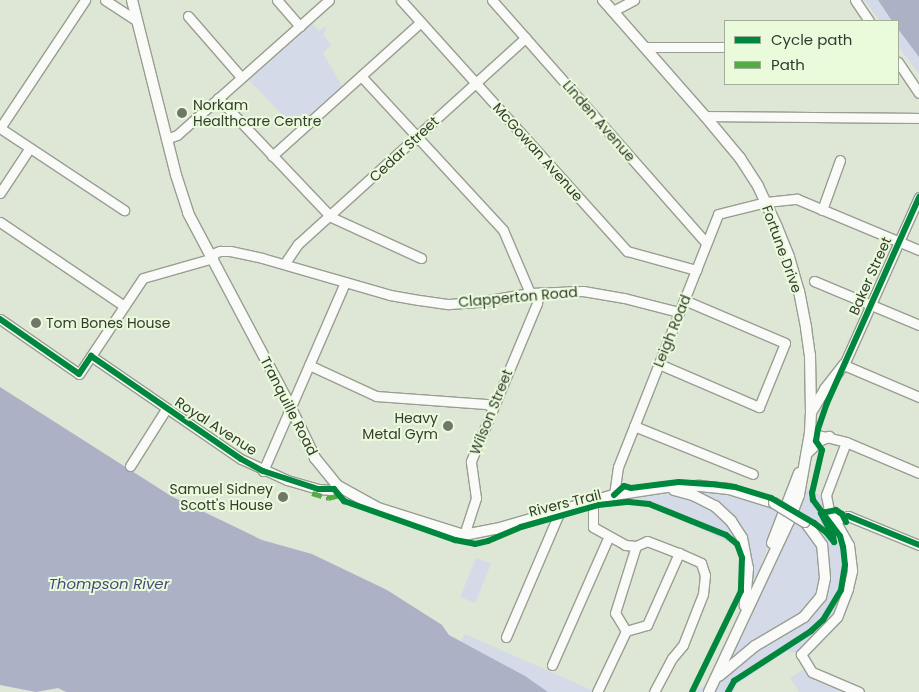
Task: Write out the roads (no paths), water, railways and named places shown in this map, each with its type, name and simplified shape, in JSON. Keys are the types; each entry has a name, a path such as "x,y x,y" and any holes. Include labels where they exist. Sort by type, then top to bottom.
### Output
{"main road":[{"name":"Tranquille Road","path":"132,0 184,204 193,225 212,256 315,458 338,486 378,508 464,535 496,529 614,495 666,488 700,486 729,490 774,503 805,522 822,545 825,578 821,597 804,617 755,646 715,680"},
{"name":"Fortune Drive","path":"603,0 740,158 766,202 783,242 799,291 810,355 811,412 805,464 797,476 762,567 752,601 709,692"},
{"path":"811,412 825,389 844,365"},
{"path":"807,453 821,440 829,438"},
{"path":"666,488 693,495 714,506 730,521 742,538 747,561 748,588 742,624"}],"street":[{"path":"85,0 0,128 29,149 124,210"},
{"path":"105,0 137,21"},
{"path":"277,0 300,26"},
{"path":"166,138 177,135 329,0"},
{"name":"McGowan Avenue","path":"401,0 627,251 696,270"},
{"name":"Linden Avenue","path":"492,0 706,243"},
{"path":"613,11 634,0"},
{"path":"854,0 868,20"},
{"path":"188,16 241,77"},
{"path":"272,156 420,22"},
{"name":"Cedar Street","path":"285,263 298,244 331,217 525,38"},
{"path":"644,47 724,47"},
{"path":"899,63 919,93"},
{"path":"361,76 503,230 534,293"},
{"path":"218,98 331,217 420,258"},
{"path":"705,116 919,118"},
{"path":"0,194 29,149"},
{"path":"822,210 840,160"},
{"name":"Baker Street","path":"844,365 919,197"},
{"path":"766,202 798,199 919,250"},
{"name":"Leigh Road","path":"614,495 618,467 718,214 766,202"},
{"path":"0,222 124,306"},
{"name":"Clapperton Road","path":"0,319 79,374 143,278 212,256 220,251 230,251 285,263 390,295 449,304 477,302 534,293 583,291 624,298 679,312"},
{"path":"814,281 919,325"},
{"path":"263,471 344,282"},
{"name":"Wilson Street","path":"464,535 476,498 471,461 538,303 534,293"},
{"path":"659,364 759,407 785,343 684,300"},
{"name":"Royal Avenue","path":"91,356 166,409 241,459 263,471 318,489 332,490 338,486"},
{"path":"309,365 376,396 486,404 493,407"},
{"path":"844,365 919,397"},
{"path":"130,466 166,409"},
{"path":"634,426 753,474"},
{"path":"810,433 846,442 919,473"},
{"path":"846,442 826,495 829,510 849,545 852,571 848,589 837,617 801,654 812,672 859,692"},
{"path":"593,502 593,527 608,538 624,545 636,546 647,541 701,563 706,575 704,594 683,645 672,658 654,692"},
{"path":"506,636 560,511"},
{"path":"836,520 848,516 919,544"},
{"path":"552,665 608,538"},
{"path":"626,632 615,613 636,546"},
{"path":"597,692 626,632 647,625 678,553"}],"water":[{"path":"878,0 919,0 919,57 899,30 899,20 891,20"},
{"name":"Thompson River","path":"0,387 171,496 262,540 312,554 387,590 442,625 449,635 525,676 548,692 66,692 58,688 36,692 0,685"}],"place":[{"name":"Norkam Healthcare Centre","path":"182,113"},
{"name":"Tom Bones House","path":"36,323"},
{"name":"Heavy Metal Gym","path":"448,426"},
{"name":"Samuel Sidney Scott's House","path":"283,497"}]}
